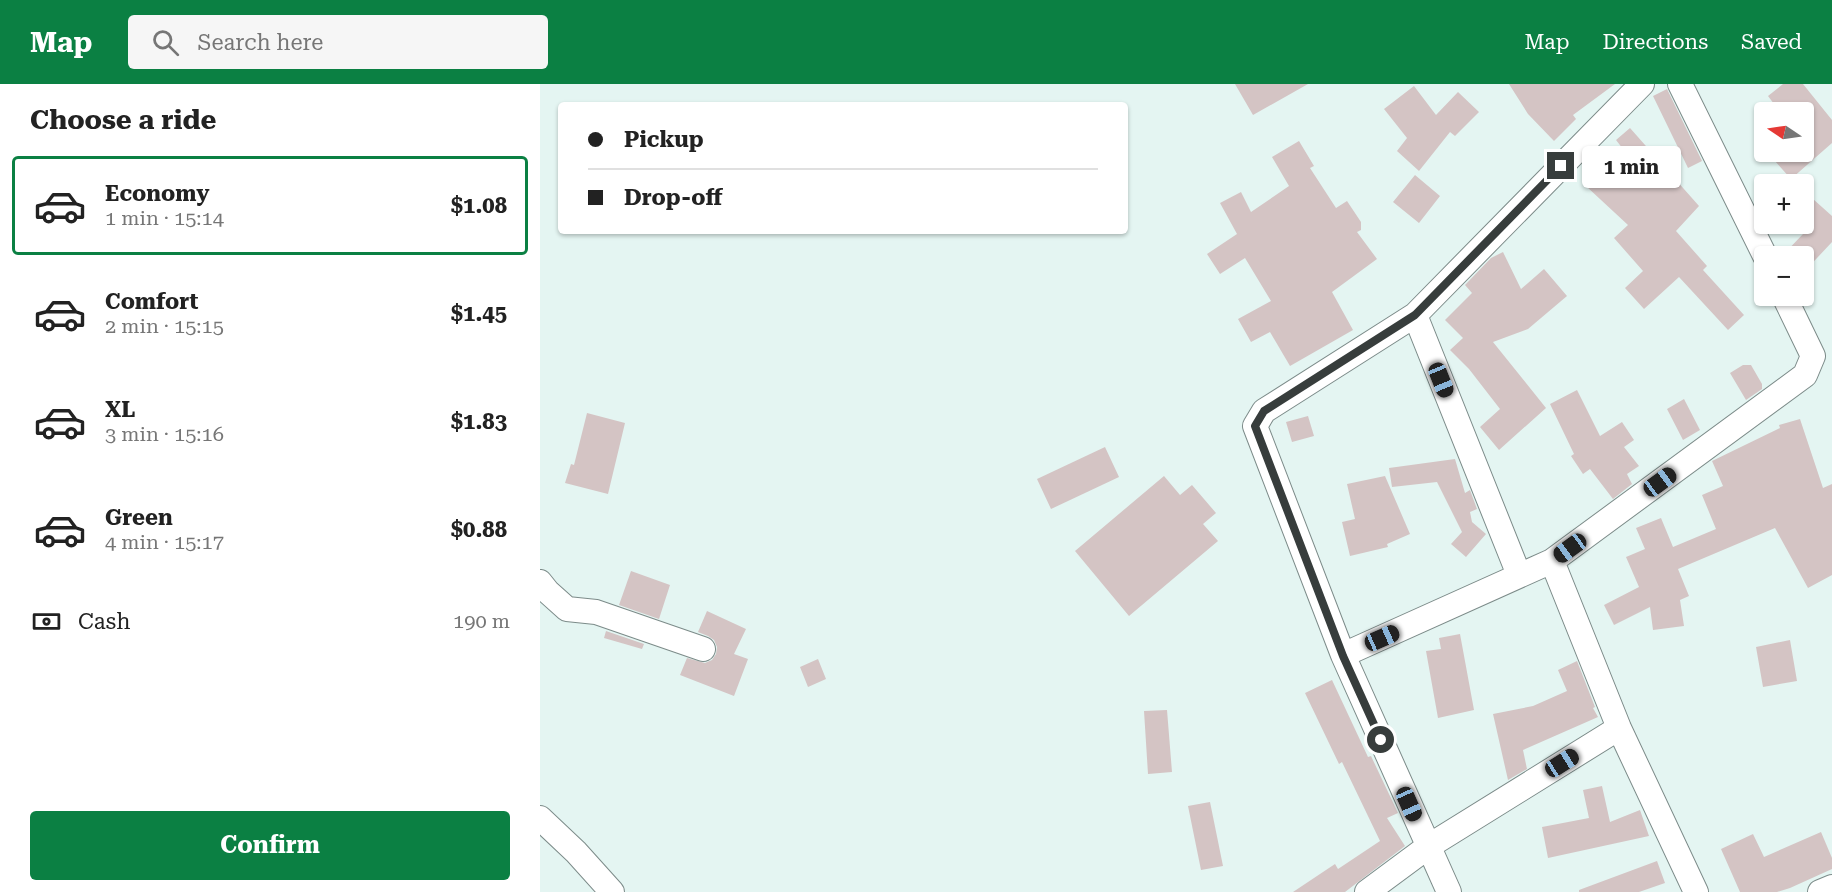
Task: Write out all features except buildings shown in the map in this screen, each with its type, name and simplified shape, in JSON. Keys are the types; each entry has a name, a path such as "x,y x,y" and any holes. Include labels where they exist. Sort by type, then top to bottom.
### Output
{"street":[{"path":"1449,892 1343,656 1255,426 1264,411 1415,315 1642,84"},
{"path":"1680,84 1760,246"},
{"path":"1343,656 1552,561 1805,375 1813,356 1789,306"},
{"path":"1415,315 1519,575"},
{"path":"1552,561 1619,728 1696,892"},
{"path":"540,582 567,609 596,612 703,649"},
{"path":"1367,892 1428,846 1619,728"},
{"path":"540,818 576,852 612,892"},
{"path":"1820,892 1832,887"}],"route":[{"path":"1381,740 1343,656 1255,426 1264,411 1415,315 1561,166"}]}
